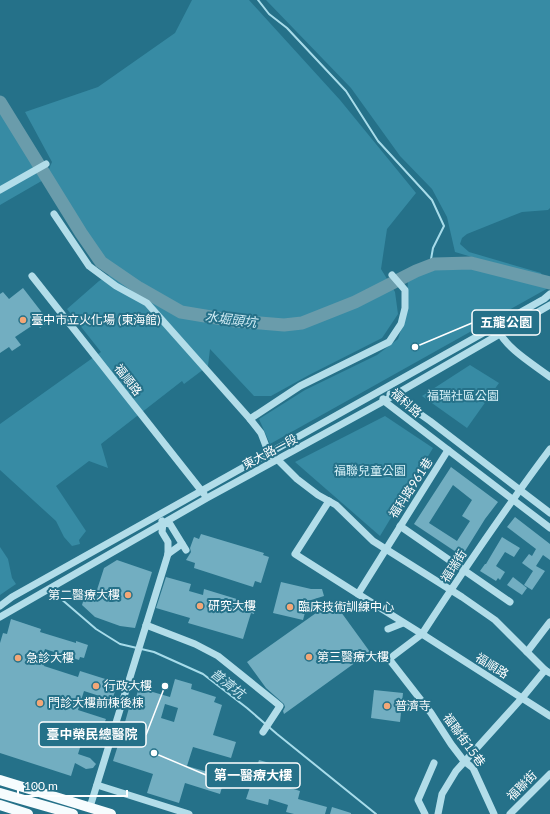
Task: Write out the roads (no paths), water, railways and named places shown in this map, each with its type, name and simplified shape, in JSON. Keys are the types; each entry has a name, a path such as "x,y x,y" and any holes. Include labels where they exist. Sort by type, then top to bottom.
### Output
{"main road":[{"path":"0,780 111,814"},
{"path":"0,793 73,814"},
{"path":"0,805 28,814"}],"street":[{"path":"0,190 46,164"},
{"path":"54,214 89,266 116,286 147,303 250,419 261,433 269,454 278,460 297,479 318,495 336,505 373,541 451,590 495,620 546,672 456,771 442,794 438,814"},
{"path":"250,419 300,386 389,342 401,324 405,308 405,290 392,275"},
{"name":"福順路","path":"32,276 207,498"},
{"name":"東大路一段","path":"0,606 17,594 201,490 269,454 548,298"},
{"name":"東大路一段","path":"0,617 207,498 384,401 550,305"},
{"path":"496,326 500,334 513,349 550,377"},
{"name":"福科路","path":"379,392 393,395 430,421 550,512"},
{"name":"福科路","path":"379,392 384,401 550,528"},
{"name":"福瑞街","path":"422,634 512,499 550,449"},
{"name":"福科路961巷","path":"358,594 448,450"},
{"path":"329,501 295,554 422,634"},
{"path":"90,807 168,554 168,542 162,532 163,523 159,515"},
{"path":"163,523 170,524 184,547 168,554"},
{"path":"400,526 510,602"},
{"path":"388,629 403,623"},
{"path":"146,625 195,644 218,656 280,706 263,732"},
{"path":"527,652 549,625"},
{"name":"福順路","path":"422,634 550,716"},
{"name":"福聯街15巷","path":"422,634 389,659 431,713 464,761 473,768 494,814"},
{"path":"425,814 418,800 434,763"},
{"name":"福聯街","path":"510,814 550,774"},
{"path":"97,785 189,814"}],"waterway":[{"path":"258,0 269,14 287,28 346,91 378,141 432,200 444,226 433,248 430,265"},
{"name":"水堀頭坑","path":"0,102 81,233 101,262 139,288 181,312 235,321 284,325 302,323 355,302 416,271 434,264 471,263 550,283"},
{"name":"普濟坑","path":"53,592 96,629 120,644 154,652 203,674 247,708 376,814"}],"place":[{"name":"臺中市立火化場 (東海館)","path":"23,320"},
{"name":"五龍公園","path":"415,347"},
{"name":"第二醫療大樓","path":"128,595"},
{"name":"研究大樓","path":"200,606"},
{"name":"臨床技術訓練中心","path":"290,607"},
{"name":"第三醫療大樓","path":"309,657"},
{"name":"急診大樓","path":"18,658"},
{"name":"行政大樓","path":"96,686"},
{"name":"臺中榮民總醫院","path":"165,686"},
{"name":"門診大樓前棟後棟","path":"40,703"},
{"name":"普濟寺","path":"387,706"},
{"name":"第一醫療大樓","path":"154,753"}],"park label":[{"name":"福瑞社區公園","path":"463,396"},
{"name":"福聯兒童公園","path":"370,471"}]}
